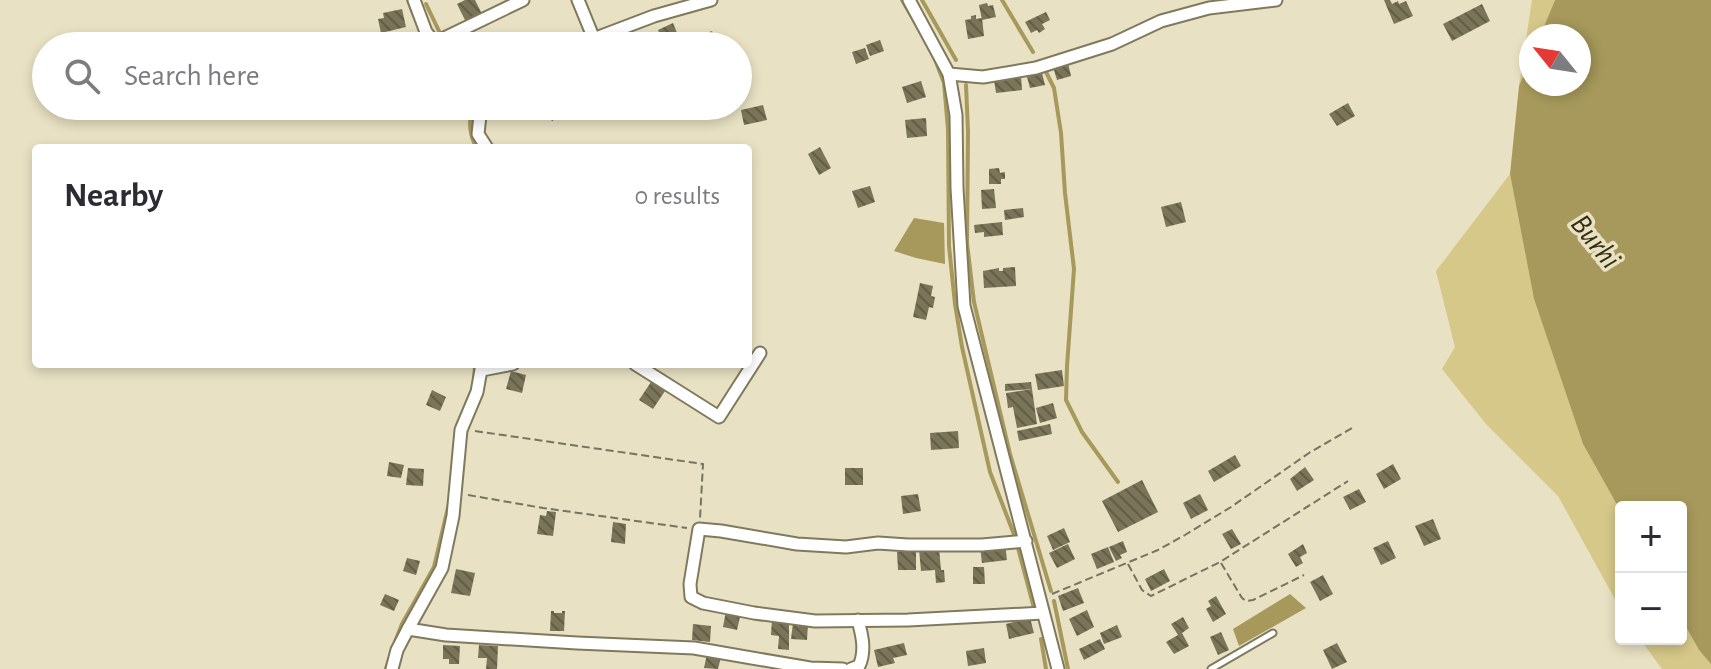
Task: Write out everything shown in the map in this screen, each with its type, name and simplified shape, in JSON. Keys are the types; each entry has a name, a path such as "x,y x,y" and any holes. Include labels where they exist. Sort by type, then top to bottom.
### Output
{"street":[{"path":"460,32 523,0"},
{"path":"578,0 591,32"},
{"path":"612,32 711,0"},
{"path":"909,0 949,74 956,115 964,306 1058,669"},
{"path":"949,74 983,77 1036,68 1112,44 1161,21 1209,8 1276,0"},
{"path":"416,1 426,32"},
{"path":"480,120 478,134 484,144"},
{"path":"752,365 760,353"},
{"path":"392,669 397,650 442,568 453,516 461,430 477,392 482,368"},
{"path":"641,368 719,417 750,368"},
{"path":"1026,541 982,545 878,543 846,547 797,544 699,529 690,584 691,597 703,603 754,613 815,621 1043,613"},
{"path":"851,669 859,666 864,656 858,620"},
{"path":"408,629 446,635 694,648 810,668 843,669"}],"lane":[{"path":"1211,669 1273,633"}],"path":[{"path":"1039,599 1158,550 1231,507 1309,453 1352,428"},
{"path":"455,493 699,529 703,464 461,430"},
{"path":"1127,563 1142,590 1151,596 1220,562 1348,481"},
{"path":"1220,562 1246,601 1304,575"}],"shaded area":[{"path":"1532,0 1555,0 1545,24 1528,24"},
{"path":"1510,174 1534,299 1583,444 1615,501 1615,599 1558,496 1486,424 1442,369 1455,347 1436,271"},
{"path":"1687,629 1711,664 1711,669 1662,669 1644,645 1687,645"}],"water":[{"name":"Burhi","path":"1555,0 1711,0 1711,664 1687,629 1687,501 1615,501 1583,444 1534,299 1510,174 1519,86 1519,96 1591,96 1591,24 1545,24"},
{"path":"914,218 944,223 945,264 894,251"},
{"path":"1290,594 1306,608 1239,646 1233,629"}],"building":[{"path":"475,0 482,14 466,22 457,4"},
{"path":"1384,0 1390,0 1392,4 1406,1 1413,16 1394,24"},
{"path":"987,3 988,6 993,5 996,17 982,20 979,5"},
{"path":"1482,4 1490,21 1452,41 1443,24"},
{"path":"402,9 406,27 381,32 378,19 384,18 383,13"},
{"path":"1046,12 1050,20 1042,24 1045,29 1031,33 1025,22"},
{"path":"976,15 976,19 982,18 984,36 968,39 965,20"},
{"path":"673,23 677,32 659,32"},
{"path":"880,40 884,51 870,56 866,45"},
{"path":"865,48 869,59 856,64 852,52"},
{"path":"1068,63 1071,76 1057,80 1053,67"},
{"path":"1042,73 1045,85 1030,88 1027,77"},
{"path":"1021,76 1022,90 996,93 994,80"},
{"path":"921,81 926,97 907,103 902,87"},
{"path":"1348,103 1355,116 1337,126 1329,114"},
{"path":"763,105 767,120 744,125 743,120 752,120 752,108"},
{"path":"926,118 927,136 907,138 905,120"},
{"path":"820,147 831,168 819,175 808,154"},
{"path":"999,168 1000,173 1005,172 1005,179 1001,179 1001,184 989,184 989,169"},
{"path":"870,186 875,202 858,208 852,191"},
{"path":"994,189 996,208 982,209 981,190"},
{"path":"1181,202 1186,222 1166,227 1161,207"},
{"path":"1023,208 1024,217 1005,220 1004,210"},
{"path":"1002,222 1003,235 984,237 984,232 975,233 974,225"},
{"path":"1015,267 1016,286 984,288 983,271 999,268 1003,271 1003,268"},
{"path":"920,283 933,286 931,296 935,297 926,320 913,317"},
{"path":"1062,370 1064,386 1038,390 1035,374"},
{"path":"511,371 526,375 522,393 506,389"},
{"path":"651,382 665,391 653,409 639,400"},
{"path":"1031,382 1032,389 1005,391 1005,384"},
{"path":"1032,389 1037,424 1017,428 1013,407 1008,408 1006,393"},
{"path":"432,390 446,397 440,411 426,405"},
{"path":"1053,403 1057,418 1040,423 1036,408"},
{"path":"1050,424 1052,434 1019,441 1017,431"},
{"path":"958,431 959,448 931,450 930,433"},
{"path":"1235,455 1241,466 1214,482 1208,471"},
{"path":"389,462 404,465 401,478 387,476"},
{"path":"1393,464 1401,479 1384,489 1376,474"},
{"path":"1305,467 1314,480 1297,491 1290,479"},
{"path":"408,468 424,469 423,486 406,485"},
{"path":"845,468 863,468 863,485 845,485"},
{"path":"1142,480 1158,512 1118,532 1102,501"},
{"path":"1359,489 1366,502 1350,510 1343,497"},
{"path":"918,494 921,511 903,514 901,496"},
{"path":"1200,494 1208,510 1191,519 1183,503"},
{"path":"547,511 556,512 553,536 537,534 540,515 546,516"},
{"path":"1433,519 1441,539 1424,546 1415,526"},
{"path":"613,522 626,524 625,544 611,542"},
{"path":"1064,528 1070,542 1053,550 1047,536"},
{"path":"1232,529 1241,544 1231,549 1222,534"},
{"path":"1123,541 1127,552 1116,561 1109,547"},
{"path":"1388,541 1396,558 1381,565 1373,548"},
{"path":"1005,544 1007,560 982,563 980,547"},
{"path":"1068,544 1075,559 1057,568 1049,553"},
{"path":"1303,544 1307,553 1300,557 1303,563 1296,567 1288,554"},
{"path":"1108,547 1114,562 1097,569 1091,554"},
{"path":"939,548 945,582 936,583 935,570 921,571 919,549"},
{"path":"897,552 916,552 916,570 898,570"},
{"path":"407,558 420,561 416,575 403,571"},
{"path":"973,567 984,567 985,584 973,584"},
{"path":"456,569 475,573 470,596 451,593"},
{"path":"1164,569 1170,581 1151,591 1145,579"},
{"path":"1323,575 1333,594 1320,601 1310,582"},
{"path":"1078,588 1084,603 1063,611 1058,596"},
{"path":"385,594 399,600 394,611 380,605"},
{"path":"1216,596 1226,614 1213,622 1206,609 1211,606 1208,601"},
{"path":"1087,610 1094,627 1077,636 1069,619"},
{"path":"551,611 565,611 564,631 550,631"},
{"path":"726,611 740,617 737,630 723,627"},
{"path":"1183,617 1189,628 1182,633 1189,646 1174,654 1166,642 1178,635 1171,624"},
{"path":"1030,618 1034,633 1009,639 1006,624"},
{"path":"772,619 789,620 789,650 778,649 779,636 771,635"},
{"path":"793,623 808,624 807,640 791,639"},
{"path":"693,624 711,626 710,642 692,640"},
{"path":"1117,625 1122,637 1104,644 1100,633"},
{"path":"1221,632 1229,650 1218,655 1210,637"},
{"path":"1100,639 1105,649 1084,660 1079,649"},
{"path":"904,643 907,655 893,658 895,663 878,667 874,650"},
{"path":"1337,643 1347,662 1332,669 1323,650"},
{"path":"443,645 460,646 459,664 449,664 449,659 443,659"},
{"path":"479,645 498,646 497,669 486,669 487,658 478,658"},
{"path":"984,648 986,663 968,666 966,651"},
{"path":"707,654 721,657 718,669 704,668"}],"waterway":[{"path":"408,0 416,20"},
{"path":"902,0 915,22"},
{"path":"922,0 956,60"},
{"path":"1002,0 1033,52"},
{"path":"426,4 439,31"},
{"path":"933,54 944,83 948,129 949,246 962,347 990,472 1015,537"},
{"path":"1043,66 1054,88 1061,133 1074,269 1066,400 1082,432 1118,482"},
{"path":"966,85 967,243 974,302 1010,454 1051,591"},
{"path":"470,120 475,144"},
{"path":"457,426 474,385 475,368"},
{"path":"395,642 434,567 450,499"},
{"path":"1018,548 1034,608"},
{"path":"1054,601 1068,669"},
{"path":"1041,639 1046,669"},
{"path":"386,669 391,654"}]}
